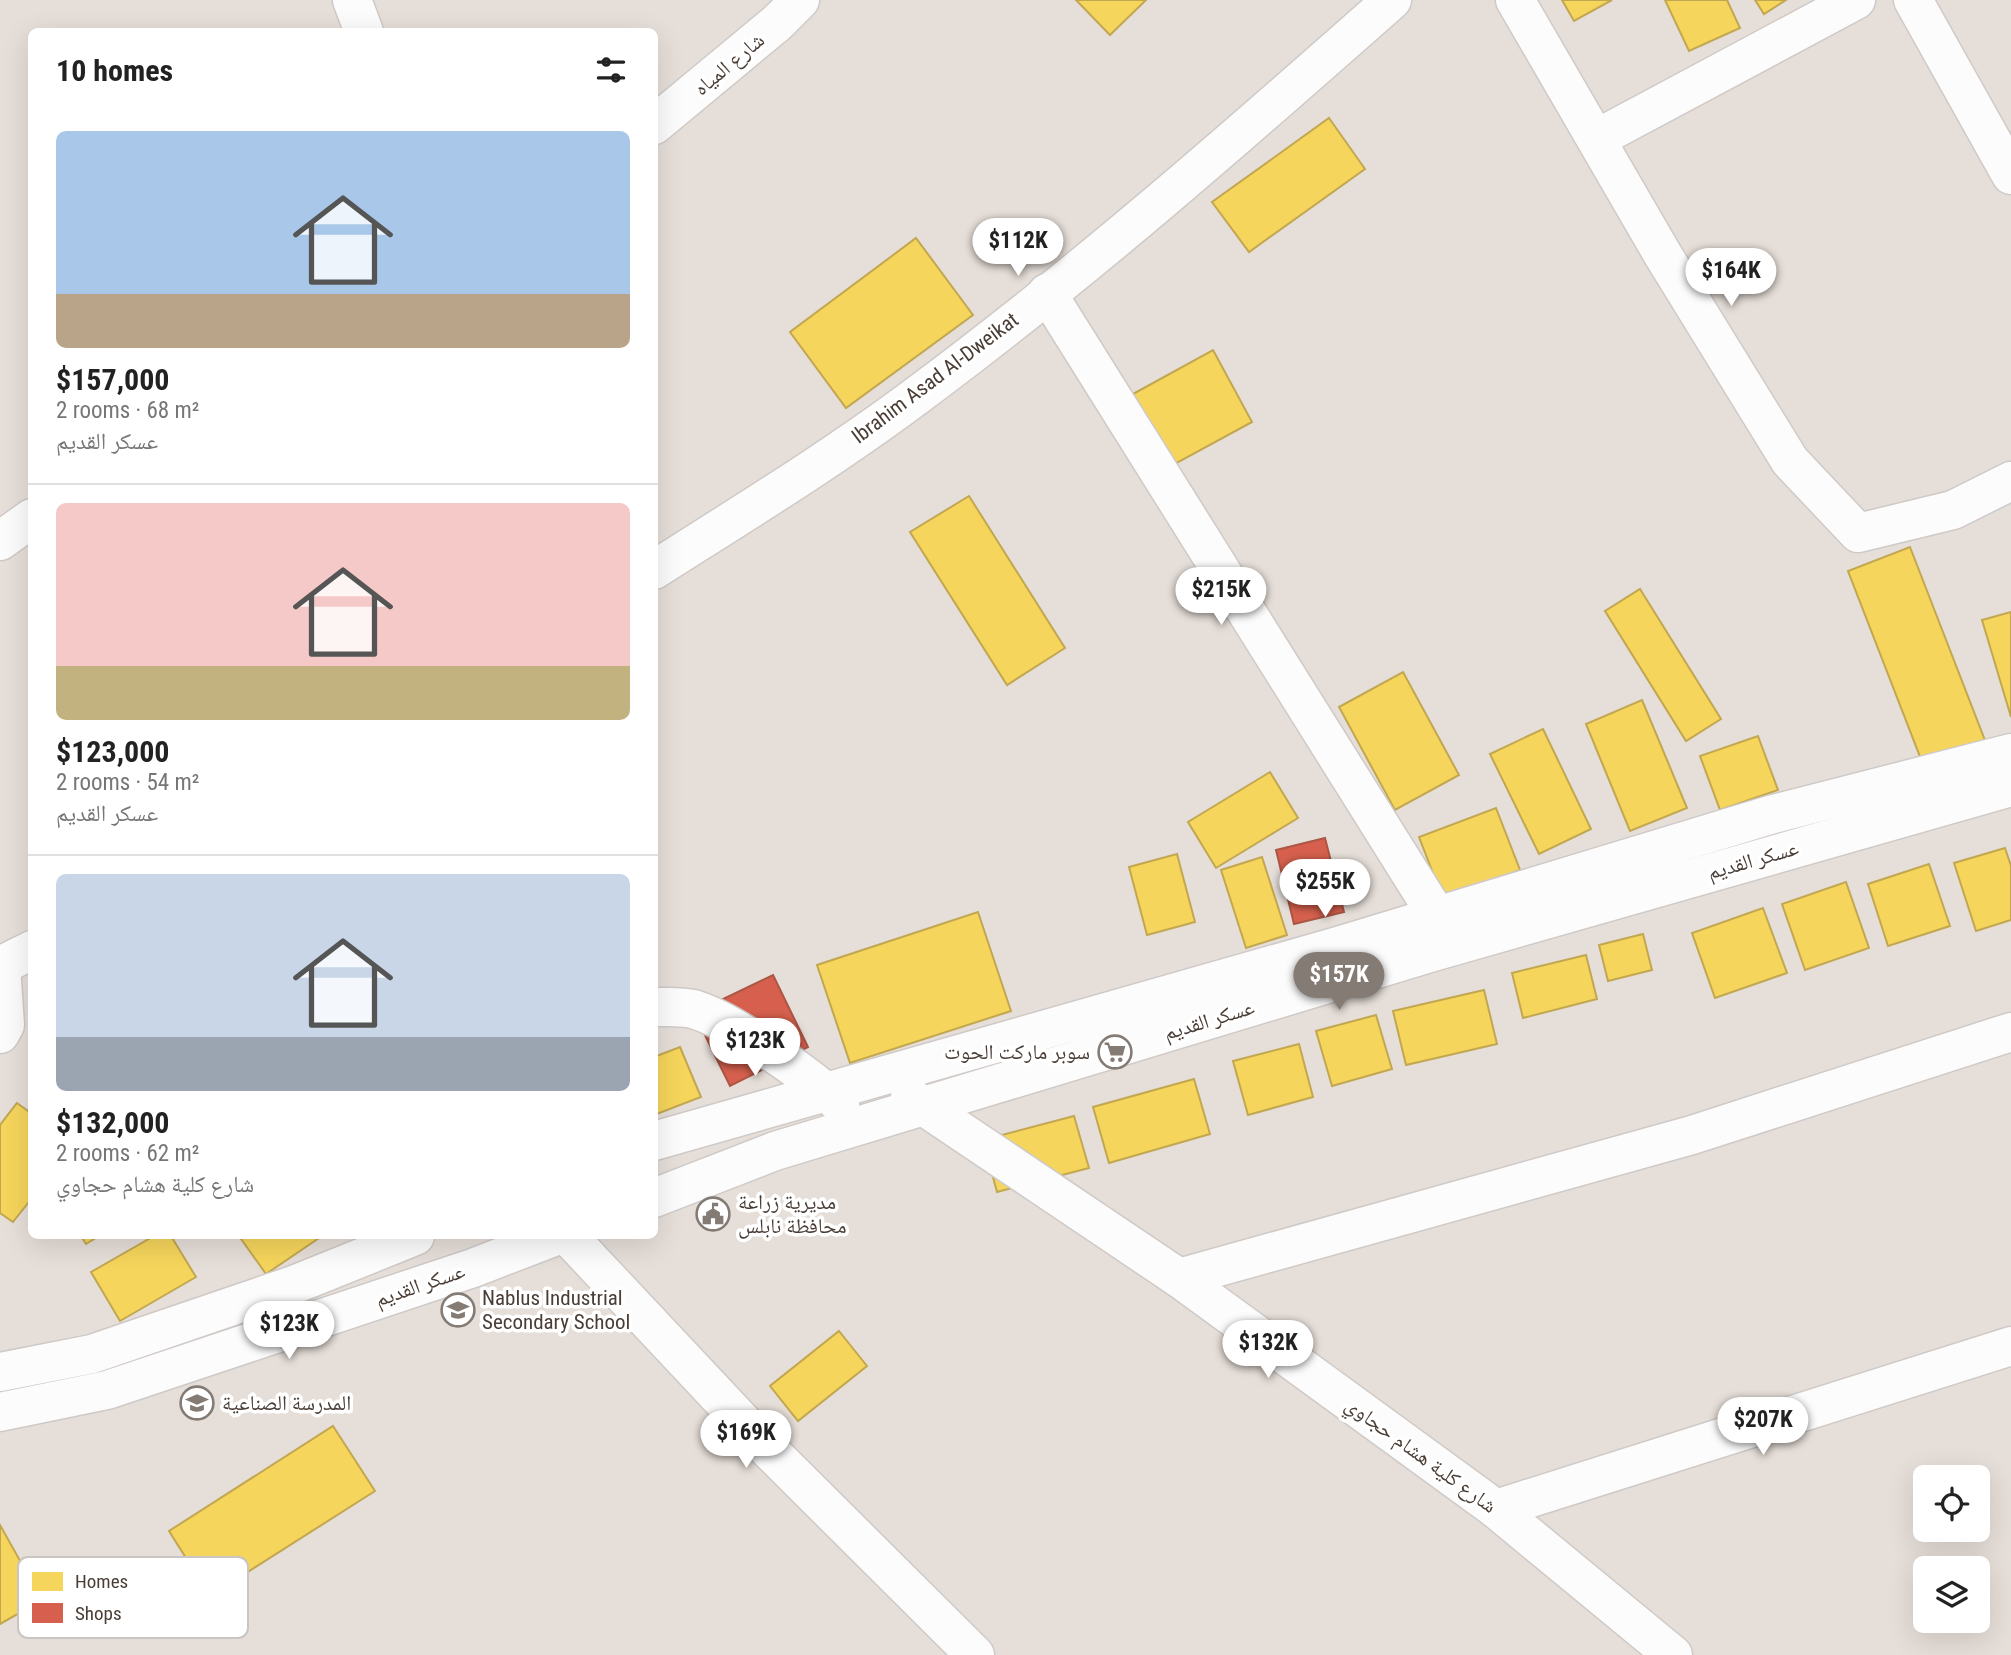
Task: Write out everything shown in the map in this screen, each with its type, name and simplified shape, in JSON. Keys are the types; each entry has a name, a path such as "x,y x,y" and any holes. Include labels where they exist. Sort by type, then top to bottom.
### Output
{"street":[{"path":"352,0 362,28"},
{"name":"شارع المياه","path":"658,122 777,23 800,0"},
{"name":"Ibrahim Asad Al-Dweikat","path":"658,567 778,492 915,397 1047,293 1249,127 1392,0"},
{"path":"1515,0 1790,461 1858,533 1953,510 2011,481"},
{"path":"1596,139 1856,0"},
{"path":"1913,0 2007,163"},
{"path":"1047,293 1435,934"},
{"path":"0,541 28,521"},
{"name":"عسكر القديم","path":"658,1196 775,1151 925,1106 1435,934 1770,815 2011,754"},
{"name":"عسكر القديم","path":"658,1140 882,1078 2011,787"},
{"path":"12,1029 0,966 28,952"},
{"path":"658,1007 693,1009 715,1019 828,1093 863,1125"},
{"path":"1179,1278 1692,1135 2011,1032"},
{"name":"شارع كلية هشام حجاوي","path":"882,1078 1179,1278 1496,1509 1673,1655"},
{"path":"0,1372 92,1354 291,1286 408,1239"},
{"name":"عسكر القديم","path":"0,1412 107,1390 473,1268 548,1239"},
{"path":"571,1239 768,1449 975,1655"},
{"path":"1496,1509 2011,1346"}],"shaded area":[{"path":"0,0 2011,0 2011,1655 0,1655"}],"building: Homes":[{"path":"1076,0 1146,0 1110,35"},
{"path":"1562,0 1612,0 1574,21"},
{"path":"1665,0 1727,0 1740,28 1689,51"},
{"path":"1755,0 1786,0 1764,14"},
{"path":"1329,118 1365,169 1249,252 1212,202"},
{"path":"916,238 973,315 846,408 790,332"},
{"path":"1213,350 1252,422 1173,465 1133,394"},
{"path":"969,496 1065,648 1007,685 910,532"},
{"path":"1910,547 1986,743 1924,767 1848,571"},
{"path":"1640,589 1721,719 1686,741 1605,611"},
{"path":"2011,612 2011,717 1982,620"},
{"path":"1403,672 1459,775 1395,810 1339,707"},
{"path":"1642,700 1687,808 1630,831 1586,724"},
{"path":"1543,729 1591,829 1539,854 1490,754"},
{"path":"1758,736 1778,790 1720,810 1700,756"},
{"path":"1270,772 1298,818 1216,868 1188,822"},
{"path":"1496,808 1520,870 1443,899 1419,837"},
{"path":"2005,848 2011,866 2011,920 1976,931 1954,863"},
{"path":"1177,854 1195,922 1147,935 1129,867"},
{"path":"1262,857 1287,935 1246,948 1221,870"},
{"path":"1929,864 1950,926 1888,946 1868,884"},
{"path":"1846,882 1869,948 1805,970 1782,904"},
{"path":"1763,908 1787,973 1715,998 1692,933"},
{"path":"978,912 1011,1011 850,1063 817,965"},
{"path":"1643,934 1652,970 1608,981 1599,945"},
{"path":"1586,955 1597,999 1523,1018 1512,973"},
{"path":"1484,990 1497,1044 1406,1065 1393,1011"},
{"path":"1376,1015 1392,1069 1332,1086 1316,1031"},
{"path":"1299,1044 1313,1097 1248,1115 1233,1061"},
{"path":"680,1047 701,1097 658,1113 658,1055"},
{"path":"1194,1079 1210,1134 1109,1163 1093,1107"},
{"path":"17,1103 28,1111 28,1203 13,1222 0,1213 0,1125"},
{"path":"1074,1116 1089,1168 997,1192 983,1140"},
{"path":"149,1239 173,1239 196,1277 120,1321 91,1272"},
{"path":"241,1239 318,1239 266,1274"},
{"path":"839,1331 867,1366 798,1421 770,1386"},
{"path":"333,1426 375,1491 248,1572 248,1557 185,1557 169,1531"},
{"path":"0,1525 18,1557 18,1614 0,1624"}],"building: Shops":[{"path":"1325,838 1344,912 1294,924 1276,850"},
{"path":"773,975 808,1047 730,1086 694,1013"}],"place":[{"name":"سوبر ماركت الحوت","path":"1115,1052"},
{"name":"مديرية زراعة محافظة نابلس","path":"713,1214"},
{"name":"Nablus Industrial Secondary School","path":"458,1310"},
{"name":"المدرسة الصناعية","path":"197,1403"}]}
